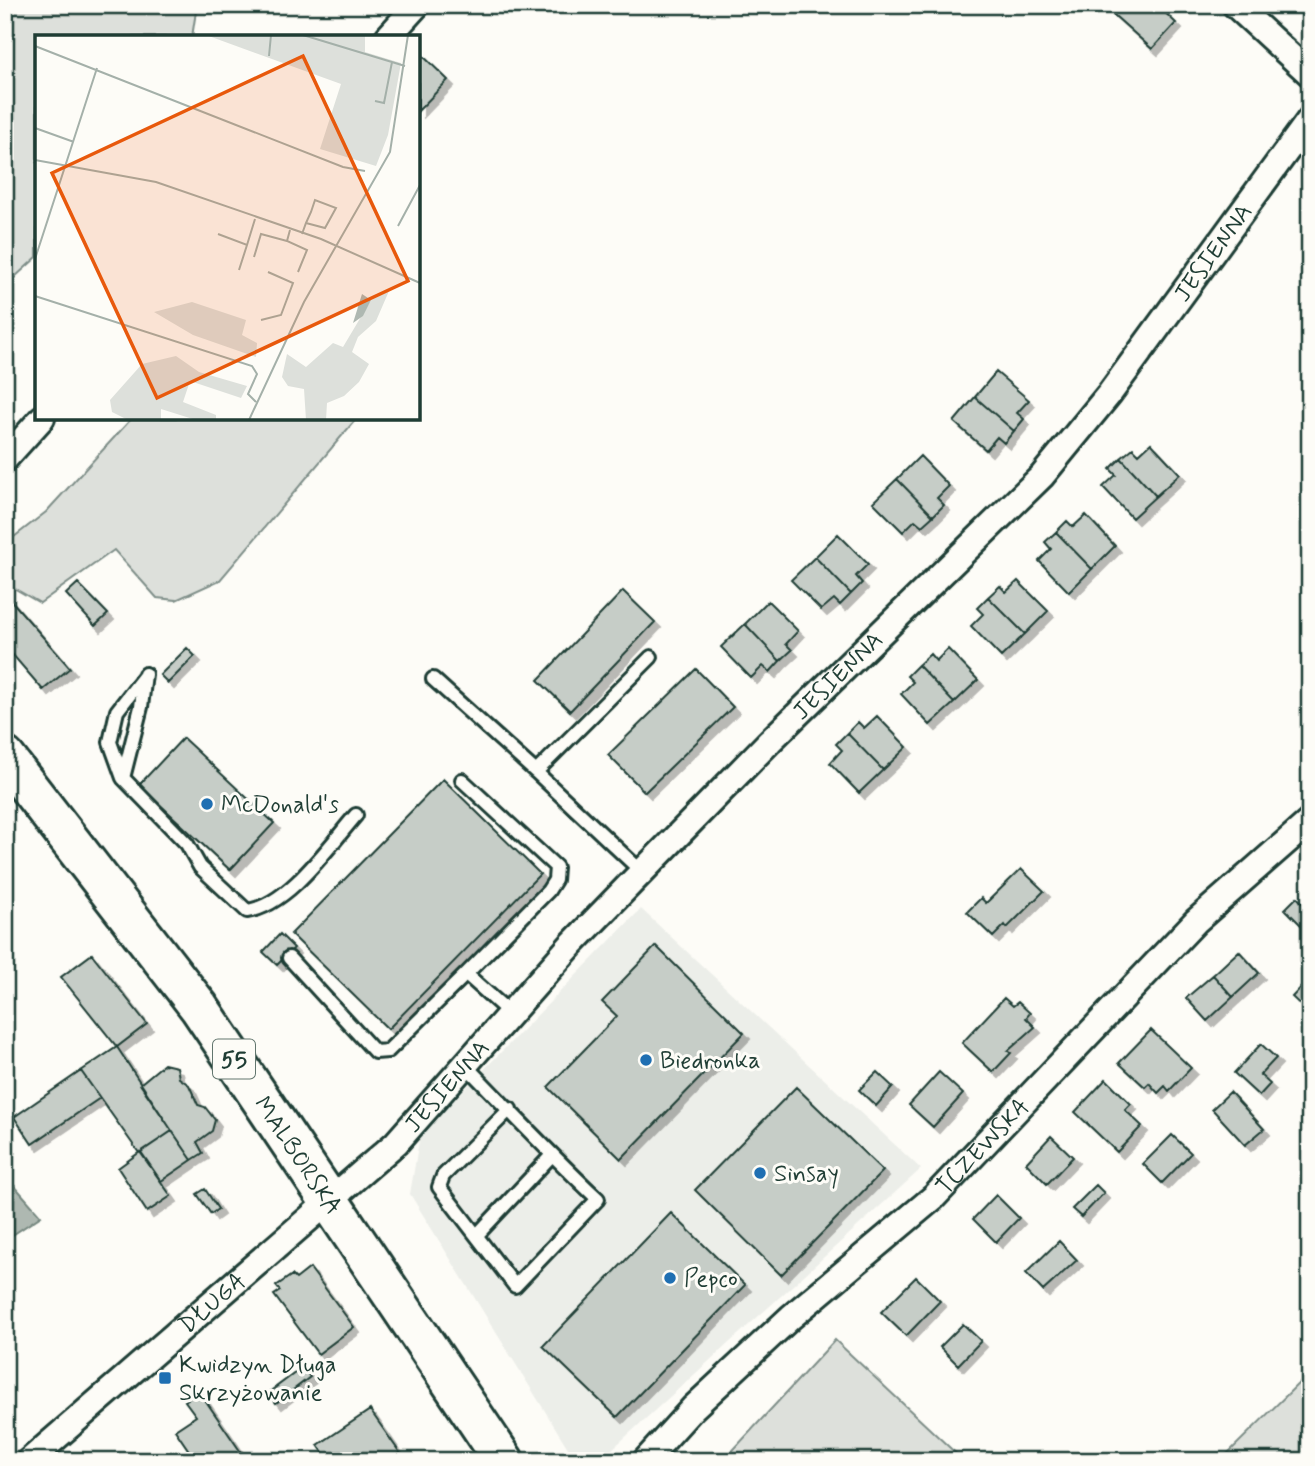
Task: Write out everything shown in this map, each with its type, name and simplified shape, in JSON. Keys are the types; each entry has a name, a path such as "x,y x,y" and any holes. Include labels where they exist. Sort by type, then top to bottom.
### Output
{"main road":[{"name":"MALBORSKA","path":"5,757 199,1007 504,1461"}],"street":[{"path":"390,35 416,5"},
{"path":"1235,5 1310,74"},
{"name":"JESIENNA","path":"329,1200 396,1143 571,945 770,741 1042,476 1110,393 1310,120"},
{"path":"5,459 41,420"},
{"name":"TCZEWSKA","path":"645,1461 693,1408 791,1317 934,1197 1196,921 1310,821"},
{"name":"DŁUGA","path":"29,1461 329,1200"}],"lane":[{"path":"536,772 651,657"},
{"path":"123,778 141,707 145,674 117,711 110,742 123,778 187,844 200,867 247,911 262,909 298,881 356,815"},
{"path":"433,678 642,872"},
{"path":"289,958 375,1052 388,1051 548,891 555,880 556,867 462,780"},
{"path":"466,974 510,1014"},
{"path":"465,1065 510,1109 552,1156 598,1199 515,1286 439,1187 443,1176 510,1109"},
{"path":"477,1235 552,1156"}],"shaded area":[{"path":"5,5 197,5 192,35 35,35 35,259 5,286 5,200 8,197 5,193"},
{"path":"130,420 355,420 220,580 176,600 157,598 114,550 40,603 5,583 5,544 46,512"},
{"path":"641,909 921,1169 599,1461 576,1461 410,1194 420,1135"},
{"path":"5,1175 41,1216 5,1240"},
{"path":"835,1340 964,1461 723,1461"},
{"path":"1310,1372 1310,1461 1220,1461"}],"building":[{"path":"1109,5 1157,5 1176,23 1152,49 1106,8"},
{"path":"420,53 448,80 420,109"},
{"path":"996,372 1029,400 1017,413 1024,419 1014,431 975,397"},
{"path":"975,397 1014,431 1004,443 997,437 986,450 954,422"},
{"path":"1151,443 1180,474 1156,496 1121,458 1133,448 1139,454"},
{"path":"920,456 949,486 937,498 944,505 933,516 897,479"},
{"path":"1121,458 1156,496 1132,518 1103,487 1116,475 1110,469"},
{"path":"897,479 933,516 922,526 915,520 903,532 873,502"},
{"path":"1086,515 1115,546 1092,569 1056,532 1067,521 1073,527"},
{"path":"1056,532 1092,569 1069,592 1039,561 1051,549 1045,542"},
{"path":"838,534 868,564 856,576 862,583 851,594 815,557"},
{"path":"815,557 851,594 840,605 834,599 821,610 791,580"},
{"path":"1018,581 1048,611 1025,634 988,597 1000,586 1006,592"},
{"path":"78,583 108,614 95,626 66,594"},
{"path":"623,591 655,622 570,711 538,680"},
{"path":"988,597 1025,634 1001,657 971,626 983,614 977,608"},
{"path":"9,598 70,668 43,690 5,646 5,602"},
{"path":"768,601 798,631 786,644 792,650 780,661 745,624"},
{"path":"745,624 780,661 770,672 763,666 751,678 721,647"},
{"path":"187,648 195,656 168,683 160,675"},
{"path":"948,649 978,680 954,703 918,665 930,654 936,661"},
{"path":"918,665 954,703 930,725 901,694 913,682 907,676"},
{"path":"696,669 733,707 645,792 608,755"},
{"path":"877,716 907,747 883,770 847,733 858,722 864,728"},
{"path":"847,733 883,770 859,793 830,763 842,750 836,744"},
{"name":"McDonald's","path":"183,738 274,823 230,870 139,785"},
{"path":"443,779 540,874 388,1029 291,934"},
{"path":"1021,869 1044,891 1007,928 1005,925 993,937 967,912 981,898 986,903"},
{"path":"1297,897 1305,906 1310,901 1310,934 1285,909"},
{"path":"280,934 294,948 277,965 263,952"},
{"name":"Biedronka","path":"656,946 744,1033 621,1159 548,1087 617,1016 602,1002"},
{"path":"1239,951 1259,973 1233,997 1213,975"},
{"path":"92,954 147,1024 117,1047 61,977"},
{"path":"1213,975 1233,997 1207,1021 1186,998"},
{"path":"1307,981 1310,984 1310,1014 1292,997"},
{"path":"1004,998 1013,1006 1018,1002 1030,1013 1026,1018 1035,1027 1008,1051 1011,1053 993,1072 962,1043"},
{"path":"1151,1030 1191,1068 1169,1091 1165,1086 1158,1093 1149,1083 1145,1087 1119,1063"},
{"path":"1261,1044 1276,1058 1260,1075 1270,1084 1259,1096 1234,1073"},
{"path":"117,1047 172,1131 139,1153 81,1071"},
{"path":"164,1064 177,1067 179,1078 189,1085 198,1105 205,1107 215,1120 212,1131 197,1142 203,1153 192,1160 140,1084"},
{"path":"81,1071 100,1098 32,1144 14,1117"},
{"path":"877,1072 893,1087 876,1106 859,1090"},
{"path":"939,1072 963,1094 933,1127 909,1105"},
{"path":"1106,1079 1131,1104 1125,1110 1142,1126 1117,1152 1075,1112"},
{"path":"796,1087 883,1171 781,1275 695,1190"},
{"path":"1230,1092 1264,1129 1245,1145 1212,1109"},
{"path":"172,1131 192,1160 161,1181 141,1152"},
{"path":"1172,1135 1191,1153 1162,1183 1143,1164"},
{"path":"1051,1136 1073,1157 1047,1184 1026,1163"},
{"path":"140,1152 171,1196 147,1212 118,1168"},
{"path":"1096,1185 1104,1193 1081,1217 1072,1209"},
{"path":"205,1189 218,1209 211,1214 197,1194"},
{"path":"996,1195 1019,1218 996,1242 973,1219"},
{"path":"671,1213 745,1285 617,1417 543,1346"},
{"path":"1059,1241 1077,1260 1043,1291 1026,1273"},
{"path":"310,1268 354,1327 318,1354 274,1295 280,1291 276,1286 292,1275 296,1279"},
{"path":"916,1277 940,1301 906,1336 881,1312"},
{"path":"963,1324 981,1341 958,1365 940,1347"},
{"path":"303,1367 310,1377 276,1403 268,1393"},
{"path":"199,1391 247,1461 196,1461 175,1430 196,1416 185,1401"},
{"path":"370,1410 405,1460 329,1461 318,1445"}],"place":[{"name":"McDonald's","path":"207,804"},
{"name":"Biedronka","path":"646,1060"},
{"name":"Sinsay","path":"760,1173"},
{"name":"Pepco","path":"670,1278"},
{"name":"Kwidzyn Długa Skrzyżowanie","path":"165,1378"}]}
